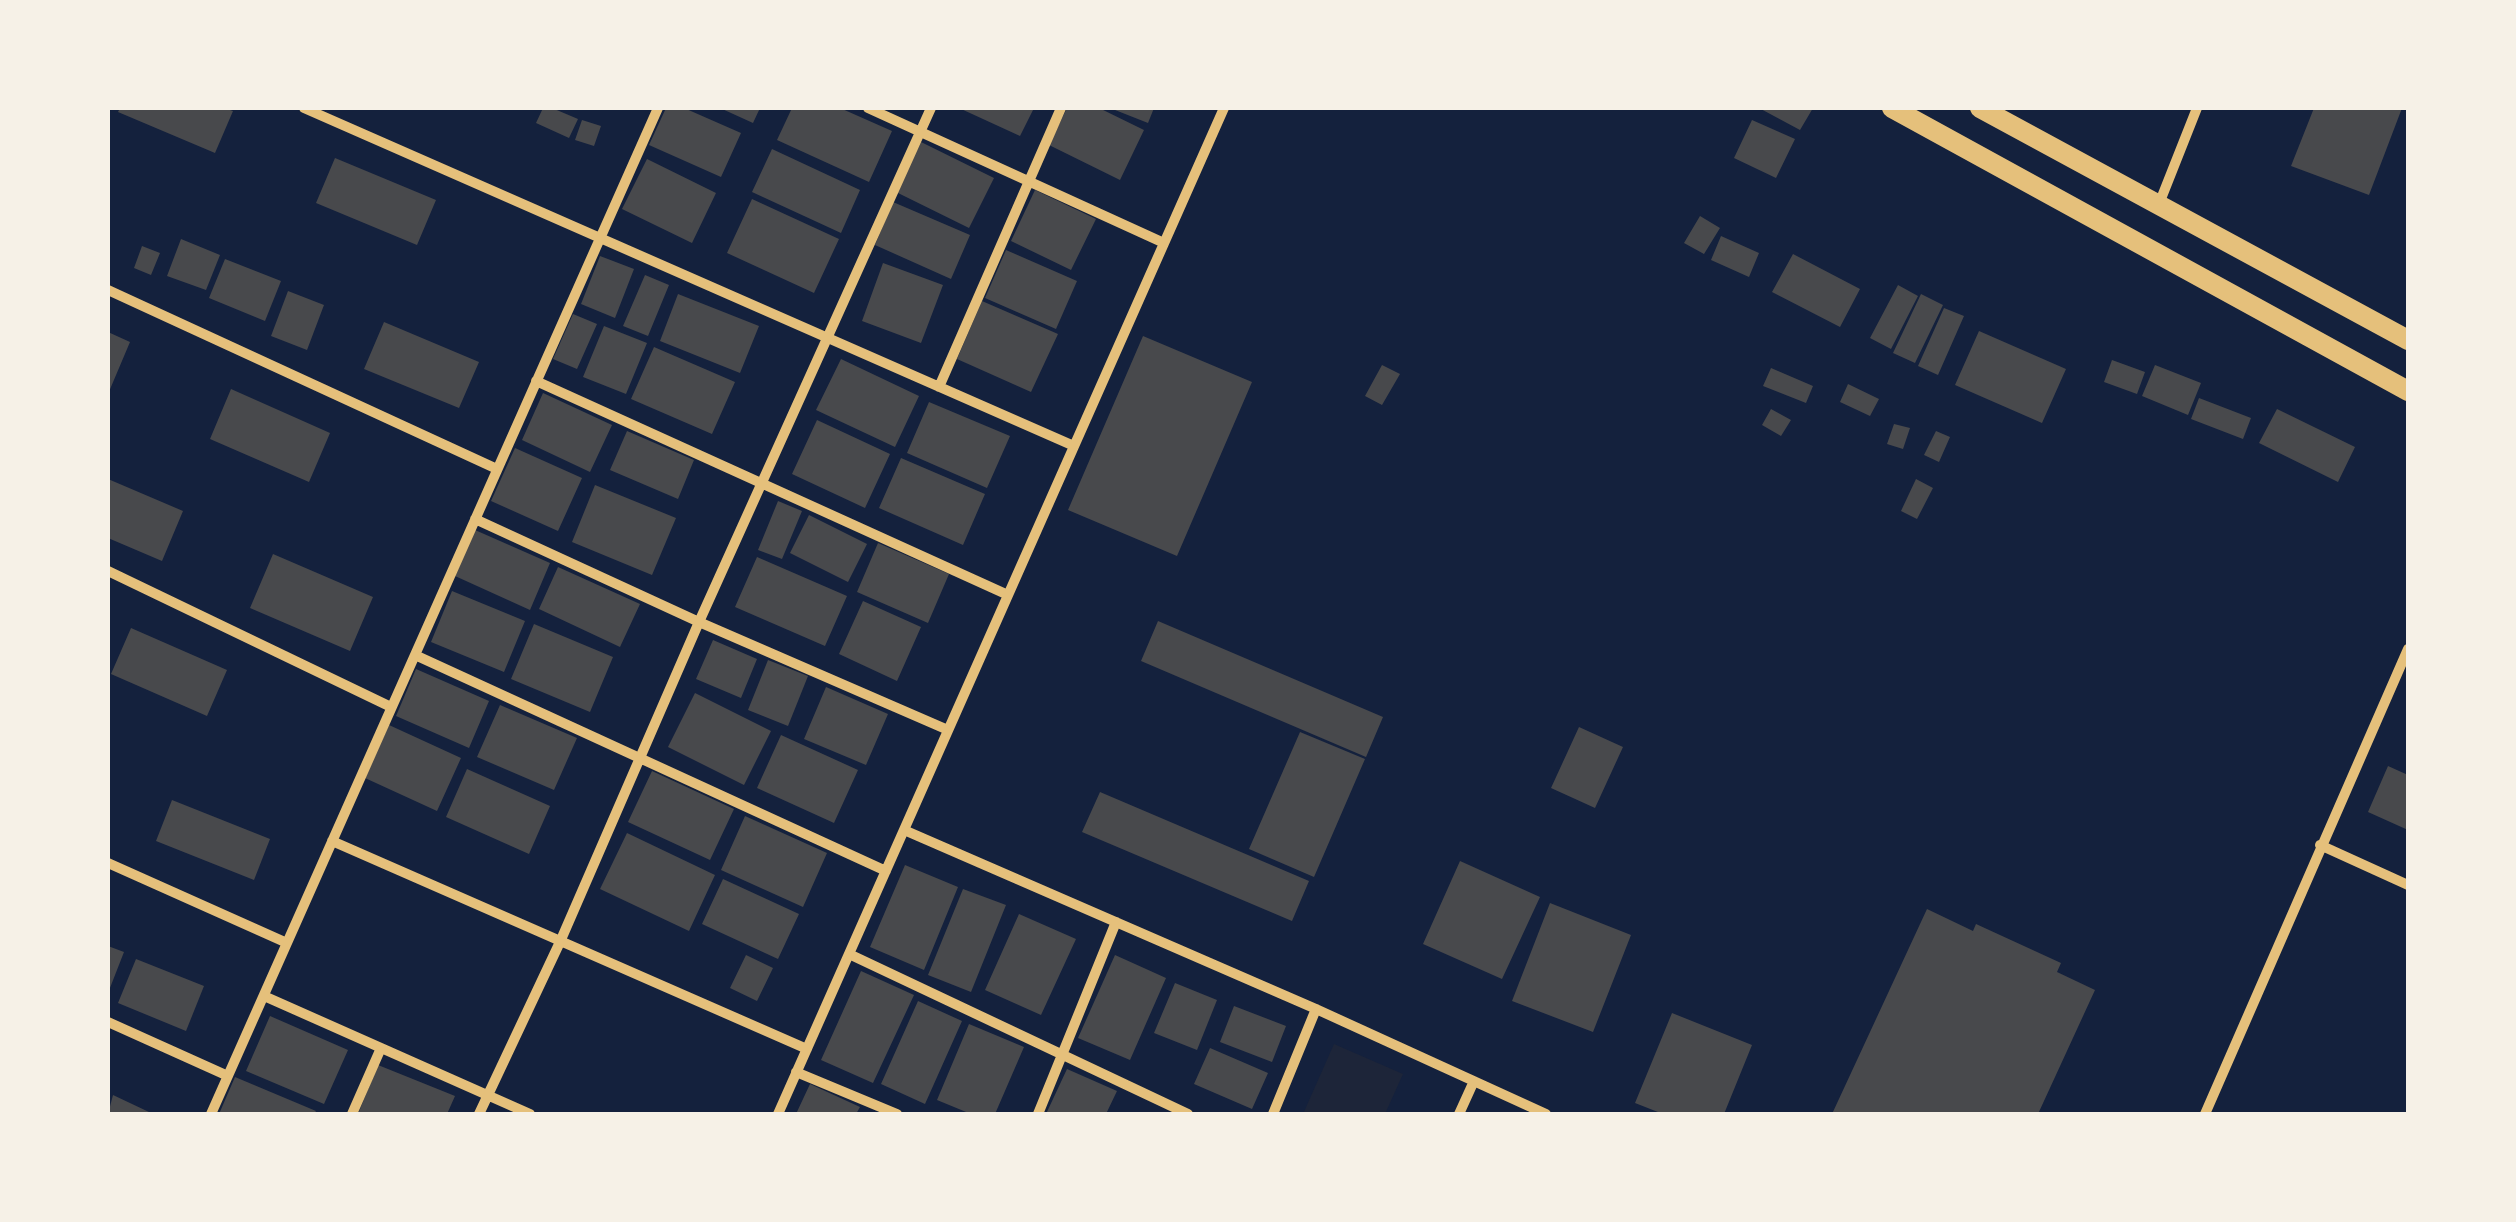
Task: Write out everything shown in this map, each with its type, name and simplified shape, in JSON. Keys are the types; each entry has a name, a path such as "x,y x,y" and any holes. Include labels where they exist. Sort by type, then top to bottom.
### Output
{"main road":[{"path":"1892,108 2408,391"},
{"path":"1980,108 2408,340"}],"street":[{"path":"304,108 1074,446"},
{"path":"211,1114 658,108"},
{"path":"868,108 1164,242"},
{"path":"479,1114 560,942 699,622 931,108"},
{"path":"939,387 1061,108"},
{"path":"778,1114 1224,108"},
{"path":"2159,205 2197,108"},
{"path":"108,290 497,469"},
{"path":"536,381 1008,594"},
{"path":"475,519 948,730"},
{"path":"108,571 392,707"},
{"path":"2205,1114 2408,648"},
{"path":"414,655 886,871"},
{"path":"904,830 1316,1008 1546,1114"},
{"path":"332,841 807,1049"},
{"path":"2320,845 2408,885"},
{"path":"108,863 287,943"},
{"path":"1038,1114 1116,922"},
{"path":"849,954 1188,1114"},
{"path":"264,996 530,1114"},
{"path":"1273,1114 1316,1008"},
{"path":"108,1022 228,1076"},
{"path":"352,1114 382,1048"},
{"path":"796,1072 897,1114"},
{"path":"1459,1114 1474,1082"}],"shaded area":[{"path":"1334,1044 1403,1074 1385,1114 1303,1114"}],"building":[{"path":"120,108 233,111 215,153 118,112"},
{"path":"543,108 578,119 569,138 536,123"},
{"path":"666,108 684,108 741,133 721,177 649,145"},
{"path":"720,108 760,108 753,123"},
{"path":"792,108 840,108 892,131 869,182 777,140"},
{"path":"959,108 1034,108 1020,136"},
{"path":"1067,108 1099,108 1144,130 1120,180 1049,145"},
{"path":"1110,108 1154,108 1148,123"},
{"path":"1759,108 1813,108 1800,130"},
{"path":"2314,108 2402,108 2369,195 2291,166"},
{"path":"582,120 601,126 594,146 575,140"},
{"path":"1752,120 1795,139 1776,178 1734,158"},
{"path":"921,142 994,178 969,228 896,192"},
{"path":"772,149 860,190 841,233 752,192"},
{"path":"335,158 436,200 417,245 316,203"},
{"path":"647,159 716,193 692,243 622,209"},
{"path":"1035,190 1096,219 1071,270 1011,241"},
{"path":"752,199 839,239 814,293 727,253"},
{"path":"893,202 970,235 951,279 875,245"},
{"path":"1700,216 1720,228 1704,254 1684,243"},
{"path":"1721,236 1759,253 1749,277 1711,260"},
{"path":"181,239 220,255 206,290 167,276"},
{"path":"142,246 160,253 151,275 134,268"},
{"path":"1006,250 1077,281 1056,329 985,298"},
{"path":"1793,254 1860,289 1840,327 1772,292"},
{"path":"600,256 634,269 615,318 581,304"},
{"path":"225,259 281,281 265,321 209,298"},
{"path":"883,263 943,285 921,343 862,321"},
{"path":"645,275 669,285 648,336 623,326"},
{"path":"1898,285 1918,296 1891,349 1870,338"},
{"path":"288,291 324,305 307,350 271,336"},
{"path":"678,294 759,326 740,373 660,341"},
{"path":"1921,294 1943,305 1915,363 1893,353"},
{"path":"982,301 1058,334 1031,392 957,359"},
{"path":"1944,308 1964,316 1938,375 1918,366"},
{"path":"573,314 597,324 577,369 553,359"},
{"path":"384,322 479,362 459,408 364,369"},
{"path":"604,326 647,343 626,394 583,377"},
{"path":"1979,331 2066,369 2042,423 1955,385"},
{"path":"108,332 130,342 108,394"},
{"path":"1143,336 1252,382 1177,556 1068,510"},
{"path":"654,347 735,382 712,434 631,399"},
{"path":"841,359 919,396 895,447 816,410"},
{"path":"2112,360 2145,372 2137,394 2104,382"},
{"path":"1382,365 1400,374 1382,405 1365,396"},
{"path":"2155,365 2201,383 2188,415 2142,396"},
{"path":"1771,368 1813,386 1806,403 1763,386"},
{"path":"1848,384 1879,399 1870,416 1840,402"},
{"path":"231,389 330,433 309,482 210,439"},
{"path":"543,393 612,425 590,472 522,440"},
{"path":"2199,398 2251,418 2243,439 2191,419"},
{"path":"929,402 1010,436 987,488 907,453"},
{"path":"1771,409 1791,420 1781,436 1762,425"},
{"path":"2277,409 2355,447 2338,482 2259,443"},
{"path":"817,420 890,454 865,508 792,474"},
{"path":"1894,424 1910,428 1903,449 1887,444"},
{"path":"627,431 694,460 678,499 610,470"},
{"path":"1936,431 1950,437 1939,462 1924,455"},
{"path":"515,448 582,478 558,531 491,501"},
{"path":"901,458 985,494 963,545 879,508"},
{"path":"108,479 183,511 162,561 108,538"},
{"path":"1916,479 1933,488 1917,519 1901,511"},
{"path":"595,485 676,518 652,575 572,542"},
{"path":"778,501 802,511 782,559 758,550"},
{"path":"809,515 867,544 848,582 790,553"},
{"path":"475,530 550,563 530,610 455,576"},
{"path":"878,543 949,574 928,623 857,592"},
{"path":"273,554 373,597 350,651 250,608"},
{"path":"757,557 847,596 825,646 735,607"},
{"path":"558,567 640,604 620,647 539,609"},
{"path":"452,591 525,621 504,672 431,642"},
{"path":"863,601 921,627 897,681 839,654"},
{"path":"1158,621 1383,717 1366,757 1141,661"},
{"path":"534,624 613,657 590,712 511,679"},
{"path":"131,628 227,670 207,716 111,674"},
{"path":"713,640 757,659 741,698 696,679"},
{"path":"768,660 808,676 788,726 748,710"},
{"path":"416,669 489,701 469,748 396,716"},
{"path":"826,687 888,714 866,765 804,739"},
{"path":"695,693 771,731 744,785 668,747"},
{"path":"500,705 577,738 554,790 477,757"},
{"path":"389,725 461,758 437,811 365,778"},
{"path":"1579,727 1623,747 1595,808 1551,788"},
{"path":"1300,732 1365,759 1314,877 1249,849"},
{"path":"781,735 858,770 834,823 757,788"},
{"path":"2388,766 2408,775 2408,830 2368,812"},
{"path":"467,769 550,806 529,854 446,817"},
{"path":"652,771 734,809 710,860 628,822"},
{"path":"1100,792 1309,881 1292,921 1082,832"},
{"path":"172,800 270,839 254,880 156,841"},
{"path":"745,816 827,853 803,907 721,870"},
{"path":"627,833 715,875 689,931 600,889"},
{"path":"1460,861 1540,897 1502,979 1423,944"},
{"path":"905,865 958,887 924,970 870,947"},
{"path":"723,879 799,914 778,959 702,924"},
{"path":"963,889 1006,905 971,992 928,975"},
{"path":"1550,903 1631,935 1593,1032 1512,1001"},
{"path":"1927,909 1973,931 1976,924 2061,963 2057,972 2095,990 2038,1114 1832,1114"},
{"path":"1019,914 1076,939 1041,1015 985,990"},
{"path":"108,946 124,952 108,993"},
{"path":"746,955 773,968 757,1001 730,988"},
{"path":"1115,955 1166,978 1130,1060 1078,1038"},
{"path":"136,959 204,986 186,1031 118,1003"},
{"path":"861,971 914,995 873,1083 821,1060"},
{"path":"1175,983 1217,1000 1197,1050 1154,1033"},
{"path":"918,1001 962,1021 925,1104 881,1084"},
{"path":"1234,1006 1286,1026 1272,1062 1220,1042"},
{"path":"1672,1013 1752,1045 1724,1114 1663,1114 1635,1103"},
{"path":"270,1016 348,1050 324,1104 246,1071"},
{"path":"969,1024 1024,1047 995,1114 971,1114 937,1100"},
{"path":"1210,1048 1268,1073 1252,1109 1194,1084"},
{"path":"378,1065 455,1096 447,1114 358,1114"},
{"path":"1067,1069 1117,1091 1106,1114 1046,1114"},
{"path":"235,1077 316,1111 219,1114"},
{"path":"810,1084 860,1107 856,1114 796,1114"},
{"path":"113,1095 149,1112 148,1114 108,1114"}]}
